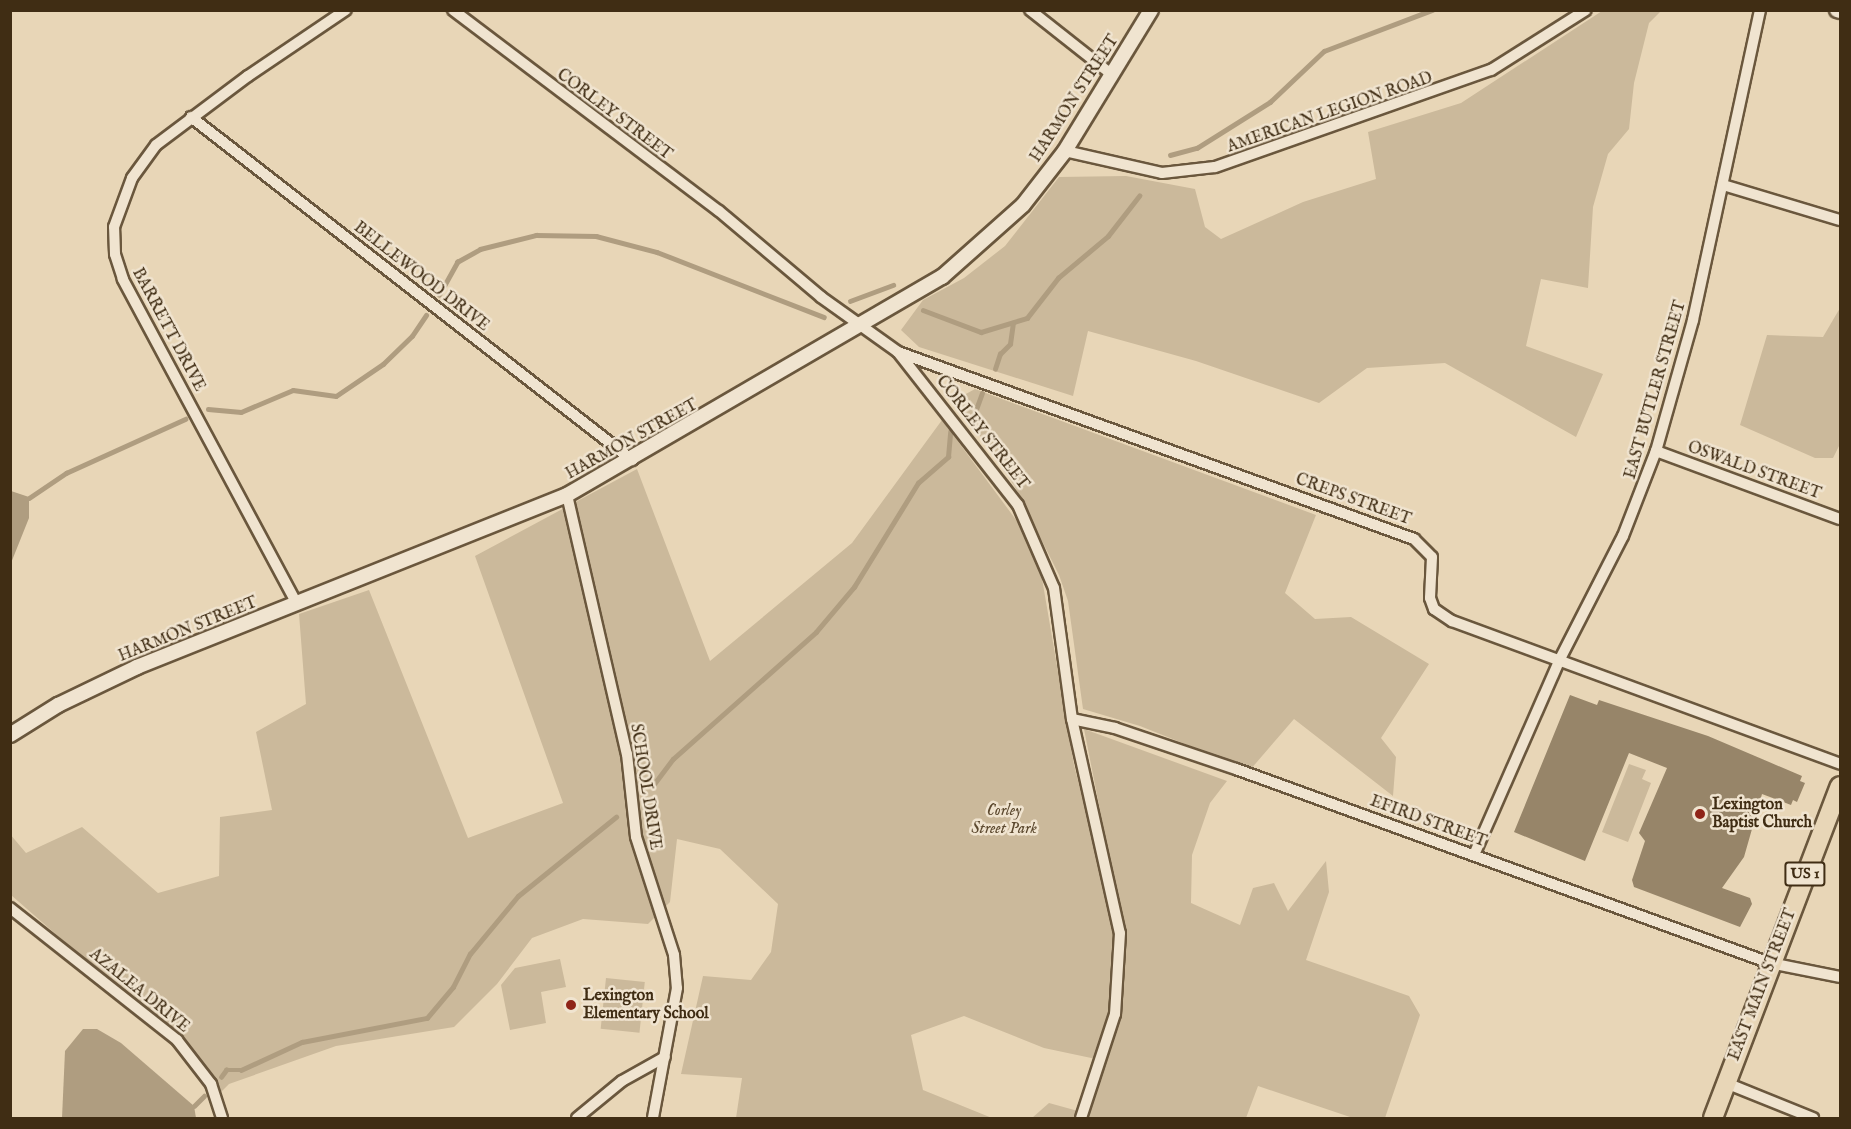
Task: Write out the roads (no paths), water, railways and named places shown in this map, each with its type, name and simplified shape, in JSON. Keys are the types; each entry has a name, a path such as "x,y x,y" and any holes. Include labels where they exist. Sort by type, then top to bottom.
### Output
{"main road":[{"name":"EAST MAIN STREET","path":"1713,1119 1770,963 1840,786"}],"street":[{"name":"BARRETT DRIVE","path":"297,604 123,279 115,254 117,214 132,178 156,145 191,117 346,10"},
{"name":"CORLEY STREET","path":"453,10 718,211 862,327 898,352 1000,477 1035,537 1054,588 1072,718 1115,907 1122,961 1115,1014 1081,1119"},
{"path":"1030,10 1111,74"},
{"name":"HARMON STREET","path":"10,735 58,705 137,667 567,495 862,327 982,246 1023,205 1065,151 1151,10"},
{"name":"AMERICAN LEGION ROAD","path":"1065,151 1162,173 1215,167 1491,70 1586,10"},
{"name":"EAST BUTLER STREET","path":"1474,855 1560,659 1623,536 1656,452 1723,185 1760,10"},
{"name":"BELLEWOOD DRIVE","path":"191,117 632,460"},
{"path":"1723,185 1840,220"},
{"name":"CREPS STREET","path":"898,352 1414,539 1432,557 1430,598 1442,616 1840,764"},
{"name":"OSWALD STREET","path":"1656,452 1840,519"},
{"name":"SCHOOL DRIVE","path":"567,495 627,754 636,837 674,955 677,988 653,1119"},
{"name":"EFIRD STREET","path":"1072,718 1115,728 1770,963 1840,977"},
{"name":"AZALEA DRIVE","path":"10,908 177,1040 211,1084 222,1119"},
{"path":"577,1119 621,1081 665,1057"},
{"path":"1726,1083 1813,1119"}],"waterway":[{"path":"1170,155 1197,148 1270,102 1324,51 1432,10"},
{"path":"1530,10 1564,10"},
{"path":"923,310 981,332 1027,318 1058,278 1108,236 1139,196"},
{"path":"439,295 457,262 480,249 536,235 596,236 657,252 824,317"},
{"path":"850,301 893,285"},
{"path":"208,409 241,412 293,390 336,396 383,364 412,336 426,315"},
{"path":"995,369 1000,354 1010,344 1013,323"},
{"path":"974,415 982,393"},
{"path":"29,498 66,473 185,419"},
{"path":"654,784 673,759 816,632 854,587 918,483 948,457 950,432"},
{"path":"221,1077 226,1070 241,1070 302,1042 427,1018 453,987 470,954 518,896 616,817"},
{"path":"194,1106 204,1096"}],"place":[{"name":"Lexington Baptist Church","path":"1700,814"},
{"name":"Lexington Elementary School","path":"571,1005"}],"park label":[{"name":"Corley Street Park","path":"1004,820"}]}
